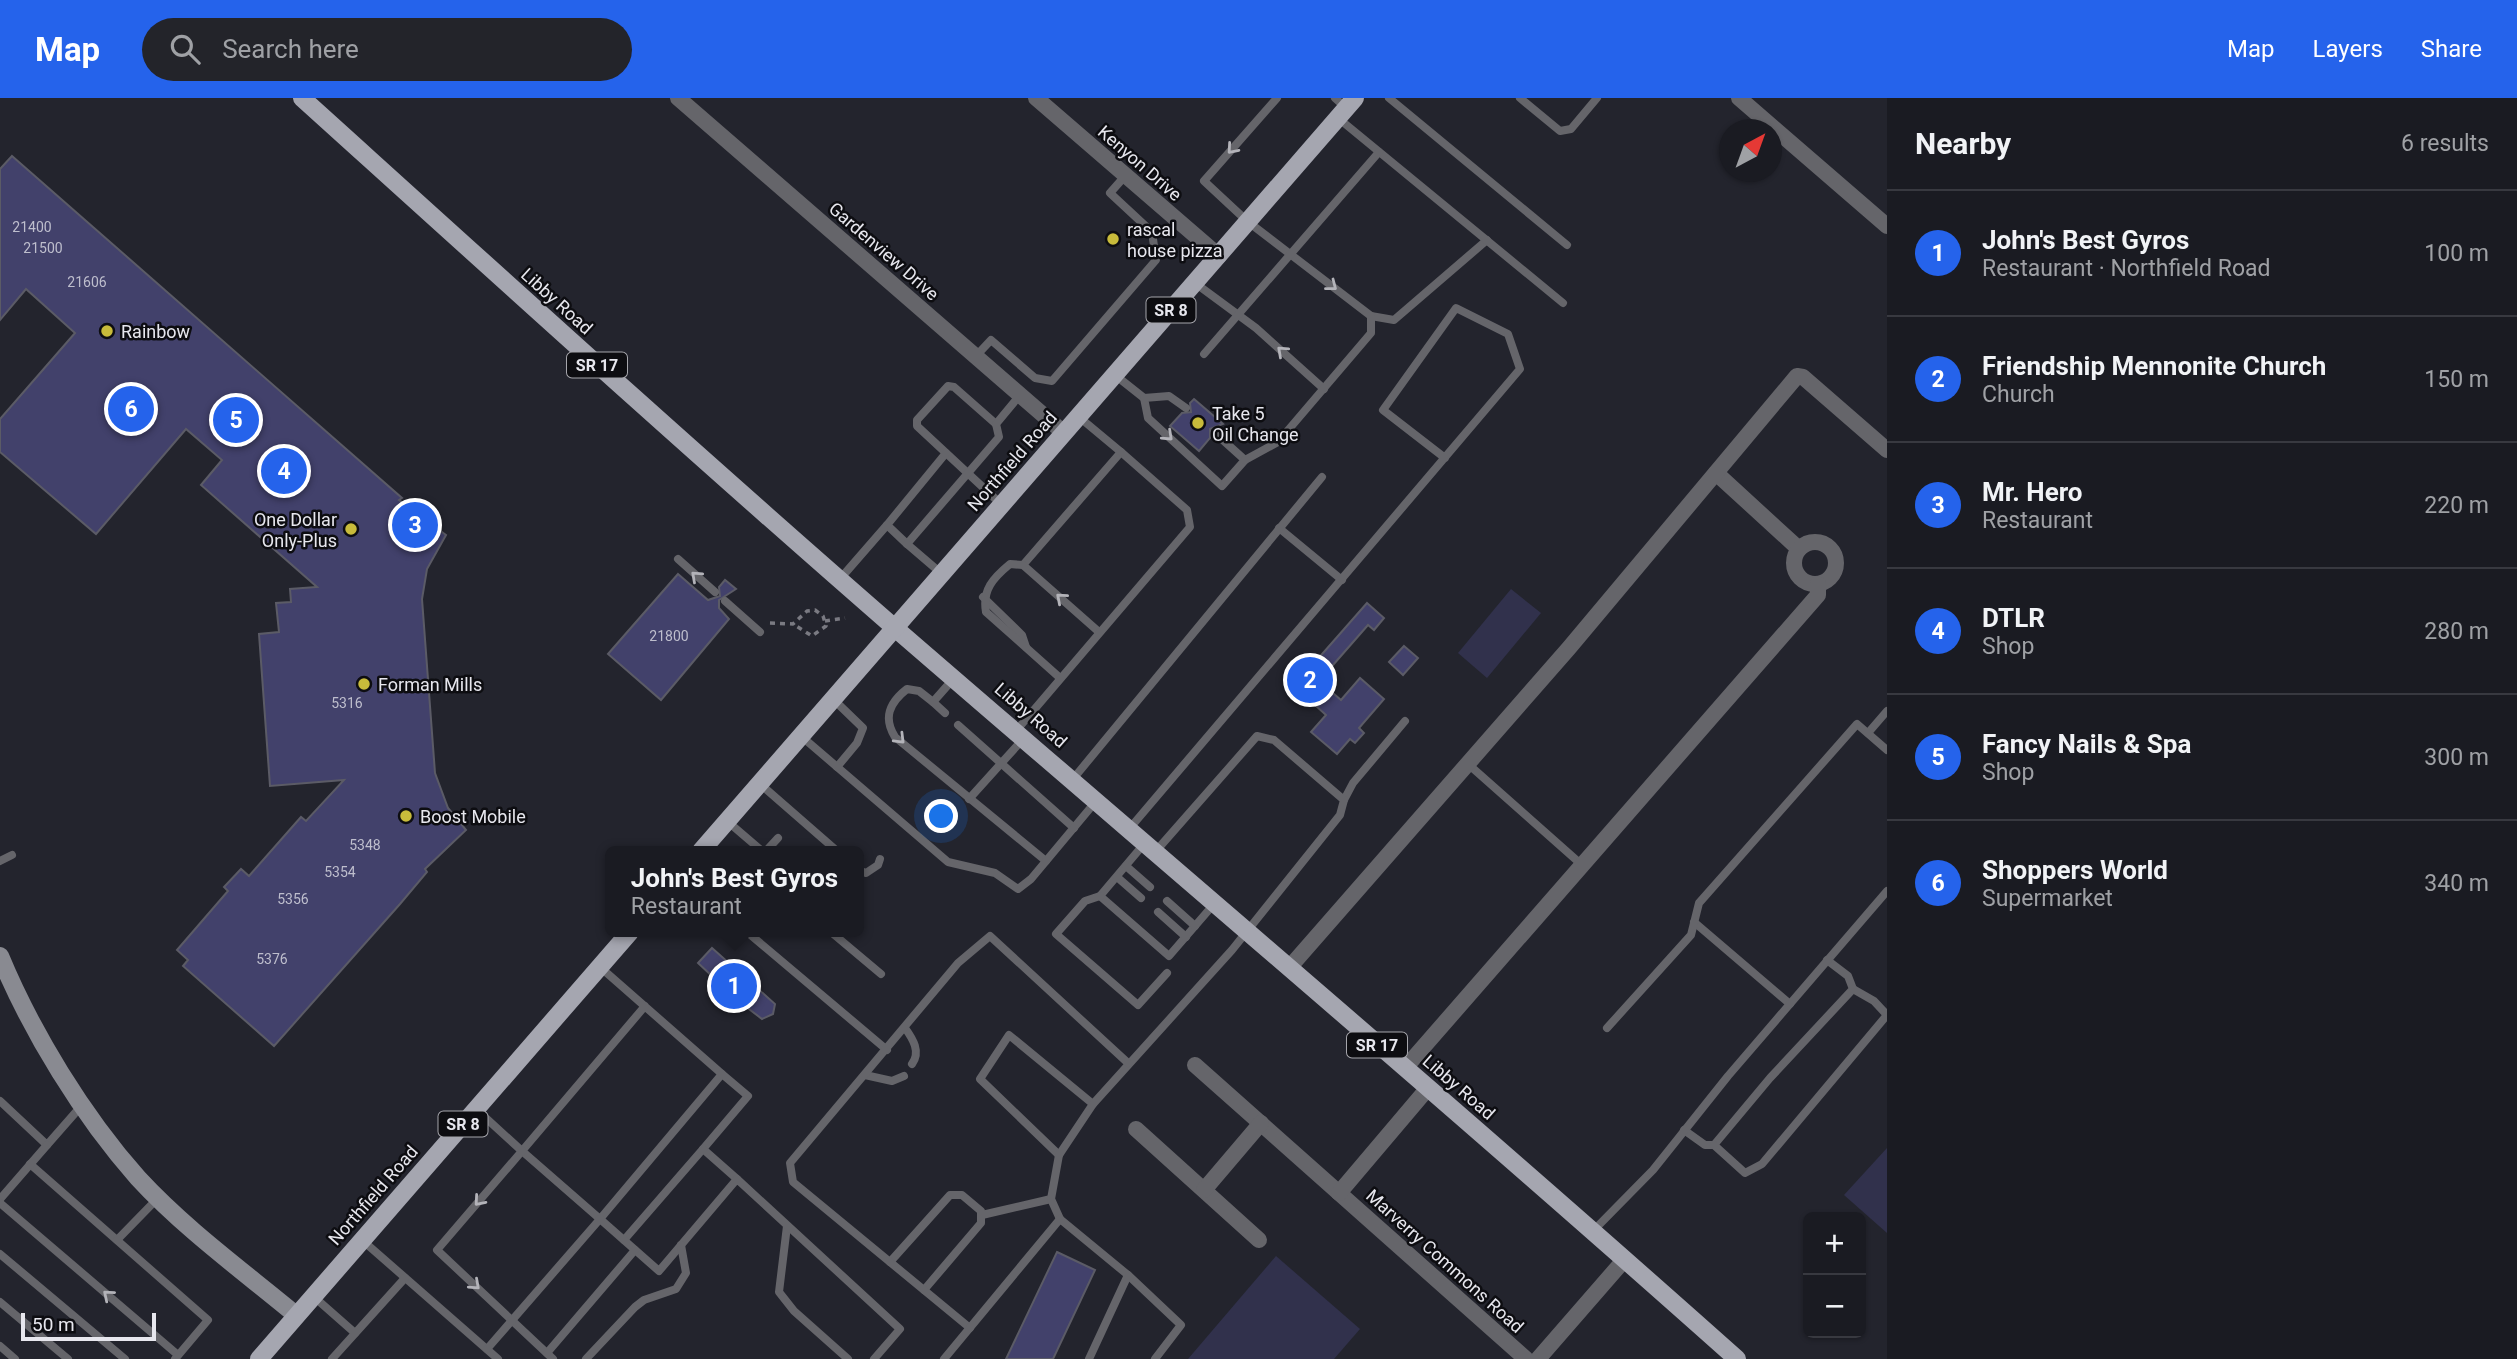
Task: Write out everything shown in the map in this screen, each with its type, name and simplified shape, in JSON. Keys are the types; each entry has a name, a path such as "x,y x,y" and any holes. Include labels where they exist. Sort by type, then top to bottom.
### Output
{"main road":[{"name":"Libby Road","path":"302,98 895,628 1151,846 1737,1359"},
{"name":"Northfield Road","path":"705,846 1219,257 1344,106"},
{"name":"Northfield Road","path":"259,1359 626,937"}],"street":[{"name":"Gardenview Drive","path":"678,98 1064,433"},
{"name":"Kenyon Drive","path":"1036,98 1219,257"},
{"path":"1739,98 1887,226"},
{"path":"1289,968 1468,764 1797,376 1804,377 1887,450"},
{"path":"1716,473 1799,549"},
{"path":"1812,542 1822,543 1831,549 1836,569 1830,579 1818,584 1808,584 1795,572 1794,558 1799,549 1812,542"},
{"path":"1405,1068 1818,595 1818,584"},
{"path":"2,965 56,1068 137,1177 296,1315"},
{"name":"Marverry Commons Road","path":"1195,1065 1526,1359"},
{"name":"Marverry Commons Road","path":"1339,1193 1428,1088"},
{"path":"1204,1190 1261,1123"},
{"path":"1136,1129 1259,1240"},
{"path":"1538,1359 1625,1259"}],"lane":[{"path":"1278,98 1204,181 1247,221 1371,316 1394,320 1486,240"},
{"path":"1389,98 1567,245"},
{"path":"1520,98 1560,131 1571,129 1597,98"},
{"path":"1344,106 1379,152 1563,303"},
{"path":"1204,354 1293,256 1379,152"},
{"path":"976,356 991,340 1035,378 1052,381 1156,260 1152,232 1110,193 1125,176"},
{"path":"1195,283 1256,328 1324,389"},
{"path":"1130,828 1342,580 1445,458 1520,369 1508,334 1456,308 1383,410 1445,458"},
{"path":"1115,374 1144,398 1149,418 1222,486 1245,460 1278,442 1371,333 1371,316"},
{"path":"908,544 969,474 999,438 996,424 954,387 948,386 917,420 917,426 969,474 1002,505"},
{"path":"996,424 1020,395"},
{"path":"1144,398 1170,396 1186,408"},
{"path":"969,799 1001,764 1059,677 1191,527 1187,510 1079,417"},
{"path":"1214,433 1245,460"},
{"path":"1023,565 1121,452"},
{"path":"840,579 946,453"},
{"path":"1073,779 1322,477"},
{"path":"887,526 942,574"},
{"path":"1279,528 1342,580"},
{"path":"678,559 715,592"},
{"path":"1059,677 986,612 984,597 995,576 1010,564 1023,565 1099,632"},
{"path":"725,601 760,632"},
{"path":"933,702 955,677"},
{"path":"945,713 919,691 907,688 893,703 888,725 895,737 1046,861"},
{"path":"833,699 863,728 857,743 836,767"},
{"path":"1868,733 1887,711"},
{"path":"1155,1359 1181,1325 1128,1275 1059,1219 1051,1199 1059,1155 1093,1104 1246,931 1340,815 1353,783 1405,721"},
{"path":"1607,1028 1690,935 1699,903 1857,724 1887,750"},
{"path":"958,725 1074,828"},
{"path":"801,736 948,862 995,873 1018,889 1025,886 1097,800"},
{"path":"1167,973 1138,1005 1056,934 1085,901 1100,896 1126,866 1151,846 1257,736 1275,740 1344,800"},
{"path":"1468,764 1582,865"},
{"path":"759,783 831,846"},
{"path":"727,821 758,846"},
{"path":"769,846 778,838"},
{"path":"0,861 12,855"},
{"path":"864,872 878,865 880,859"},
{"path":"1126,866 1150,887"},
{"path":"1117,877 1141,898"},
{"path":"1593,1231 1653,1170 1887,891"},
{"path":"1100,896 1169,956 1215,903"},
{"path":"1167,901 1195,926"},
{"path":"1158,912 1186,937"},
{"path":"1694,922 1790,1004"},
{"path":"970,1328 793,1182 790,1163 958,963 990,936 1128,1063"},
{"path":"753,937 887,1050"},
{"path":"837,937 881,974"},
{"path":"1684,1130 1705,1145 1714,1145 1745,1173 1762,1164 1887,1016 1874,1001 1853,989 1848,976 1827,960"},
{"path":"600,967 748,1096 624,1240"},
{"path":"1714,1145 1770,1078 1853,989"},
{"path":"635,1250 550,1356 513,1318 437,1250 645,1006"},
{"path":"905,1028 914,1040 916,1059 912,1064"},
{"path":"1059,1155 981,1079 1009,1035 1093,1104"},
{"path":"487,1349 722,1074"},
{"path":"865,1075 892,1081 904,1076"},
{"path":"0,1101 47,1145"},
{"path":"30,1164 208,1320 177,1357 0,1201 30,1164 83,1104"},
{"path":"476,1109 659,1271 737,1180"},
{"path":"703,1149 900,1329 874,1359"},
{"path":"890,1262 954,1193 962,1195 982,1215"},
{"path":"117,1240 158,1198"},
{"path":"982,1215 1051,1199"},
{"path":"924,1290 981,1223 982,1215"},
{"path":"944,1359 1059,1219"},
{"path":"787,1226 779,1292 794,1311 848,1359"},
{"path":"362,1240 498,1359"},
{"path":"586,1359 644,1300 676,1289 686,1273 681,1245"},
{"path":"0,1254 125,1359"},
{"path":"1089,1359 1128,1275"},
{"path":"332,1359 405,1278"},
{"path":"313,1296 355,1333"},
{"path":"0,1302 68,1359"},
{"path":"0,1346 15,1359"}],"path":[{"path":"768,623 793,624 812,636 826,626 815,610 807,611 793,624"},
{"path":"825,621 845,618"}],"shaded area":[{"path":"1511,589 1541,613 1487,678 1458,653"},
{"path":"1887,1148 1887,1233 1844,1195"},
{"path":"1276,1256 1360,1329 1334,1359 1188,1359"}],"building":[{"path":"12,156 402,498 399,500 446,535 427,569 422,599 435,773 448,808 466,830 425,869 427,872 400,904 274,1046 183,966 188,960 177,950 228,891 224,887 241,869 249,876 301,817 306,821 344,780 270,786 259,634 279,632 276,603 291,602 290,589 317,587 201,485 222,460 186,429 96,534 0,452 0,419 75,333 26,289 0,320 0,169"},
{"path":"1194,399 1223,424 1210,429 1210,438 1199,451 1170,426 1182,413 1191,412 1190,403"},
{"path":"678,574 708,600 720,596 719,587 725,580 736,589 719,600 719,608 729,619 661,700 608,654"},
{"path":"1367,603 1384,618 1374,630 1368,625 1319,681 1341,700 1360,678 1384,699 1359,728 1364,733 1355,743 1350,739 1337,754 1311,732 1326,715 1294,686"},
{"path":"1404,646 1418,658 1403,675 1389,662"},
{"path":"712,948 775,1004 773,1014 762,1019 711,980 713,977 698,963"},
{"path":"1057,1252 1095,1270 1053,1359 1006,1359"}],"place":[{"name":"rascal house pizza","path":"1113,239"},
{"name":"Rainbow","path":"107,331"},
{"name":"Shoppers World","path":"131,409"},
{"name":"Fancy Nails & Spa","path":"236,420"},
{"name":"Take 5 Oil Change","path":"1198,423"},
{"name":"DTLR","path":"284,471"},
{"name":"Mr. Hero","path":"415,525"},
{"name":"One Dollar Only-Plus","path":"351,529"},
{"name":"Friendship Mennonite Church","path":"1310,680"},
{"name":"Forman Mills","path":"364,684"},
{"name":"Boost Mobile","path":"406,816"},
{"name":"John's Best Gyros","path":"734,986"}]}
